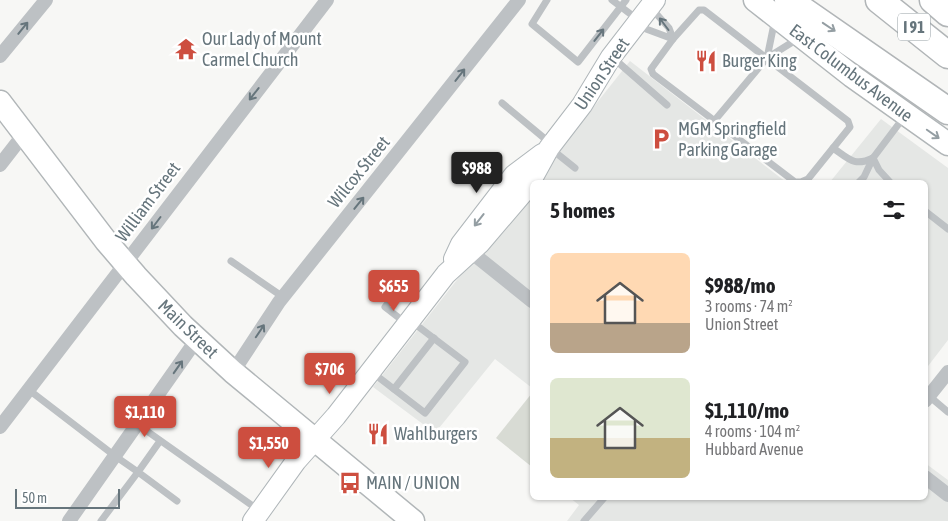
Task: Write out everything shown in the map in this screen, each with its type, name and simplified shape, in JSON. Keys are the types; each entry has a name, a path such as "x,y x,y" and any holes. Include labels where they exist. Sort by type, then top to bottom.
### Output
{"highway":[{"name":"I 91","path":"879,0 948,55"},
{"name":"I 91","path":"933,0 948,13"},
{"path":"782,8 948,111"}],"main road":[{"name":"East Columbus Avenue","path":"754,0 782,8 801,36 948,144"},
{"name":"Main Street","path":"0,102 125,264 197,339 233,372 410,520"}],"street":[{"path":"0,56 46,0"},
{"name":"William Street","path":"0,427 327,0"},
{"name":"Wilcox Street","path":"233,372 283,297 519,0"},
{"name":"Union Street","path":"532,180 551,146 582,105 611,57 645,13"},
{"path":"0,165 24,134"},
{"name":"Union Street","path":"446,274 461,244 514,176 551,146"},
{"name":"Union Street","path":"256,516 296,461 336,416 446,274 480,243 530,183"},
{"path":"471,252 530,299"},
{"path":"69,521 197,339"},
{"path":"928,397 948,372"},
{"path":"928,479 948,495"}],"lane":[{"path":"547,0 532,24 578,62 626,0"},
{"path":"612,0 621,7 645,13 668,28 673,39"},
{"path":"767,58 782,8"},
{"path":"793,180 653,74 651,69 673,39 699,10 704,10 848,121 850,127 806,180"},
{"path":"645,13 673,39"},
{"path":"715,120 767,58 801,36"},
{"path":"611,57 667,105"},
{"path":"502,103 574,168"},
{"path":"861,180 873,158 906,114"},
{"path":"833,148 855,163 873,158"},
{"path":"873,158 882,175 888,180"},
{"path":"928,213 948,230"},
{"path":"231,261 283,297"},
{"path":"371,371 425,413 465,362 434,338 385,307 405,282"},
{"path":"394,390 434,338"},
{"path":"29,390 177,501"},
{"path":"928,399 948,412"},
{"path":"137,424 256,516"},
{"path":"101,521 160,441"},
{"path":"584,521 602,500"}],"shaded area":[{"name":"MGM Springfield Parking Garage","path":"630,61 783,180 536,180"},
{"path":"881,119 948,168 948,340 928,366 928,180 832,180"},
{"path":"530,187 530,386 495,359 435,433 373,387"},
{"path":"530,396 530,465 496,438"},
{"path":"928,465 948,480 948,521 567,521 579,505 573,500 928,500"}],"place":[{"name":"Our Lady of Mount Carmel Church","path":"186,49"},
{"name":"Burger King","path":"706,61"},
{"name":"MGM Springfield Parking Garage","path":"661,139"},
{"name":"Wahlburgers","path":"378,434"},
{"name":"MAIN / UNION","path":"350,483"}]}
